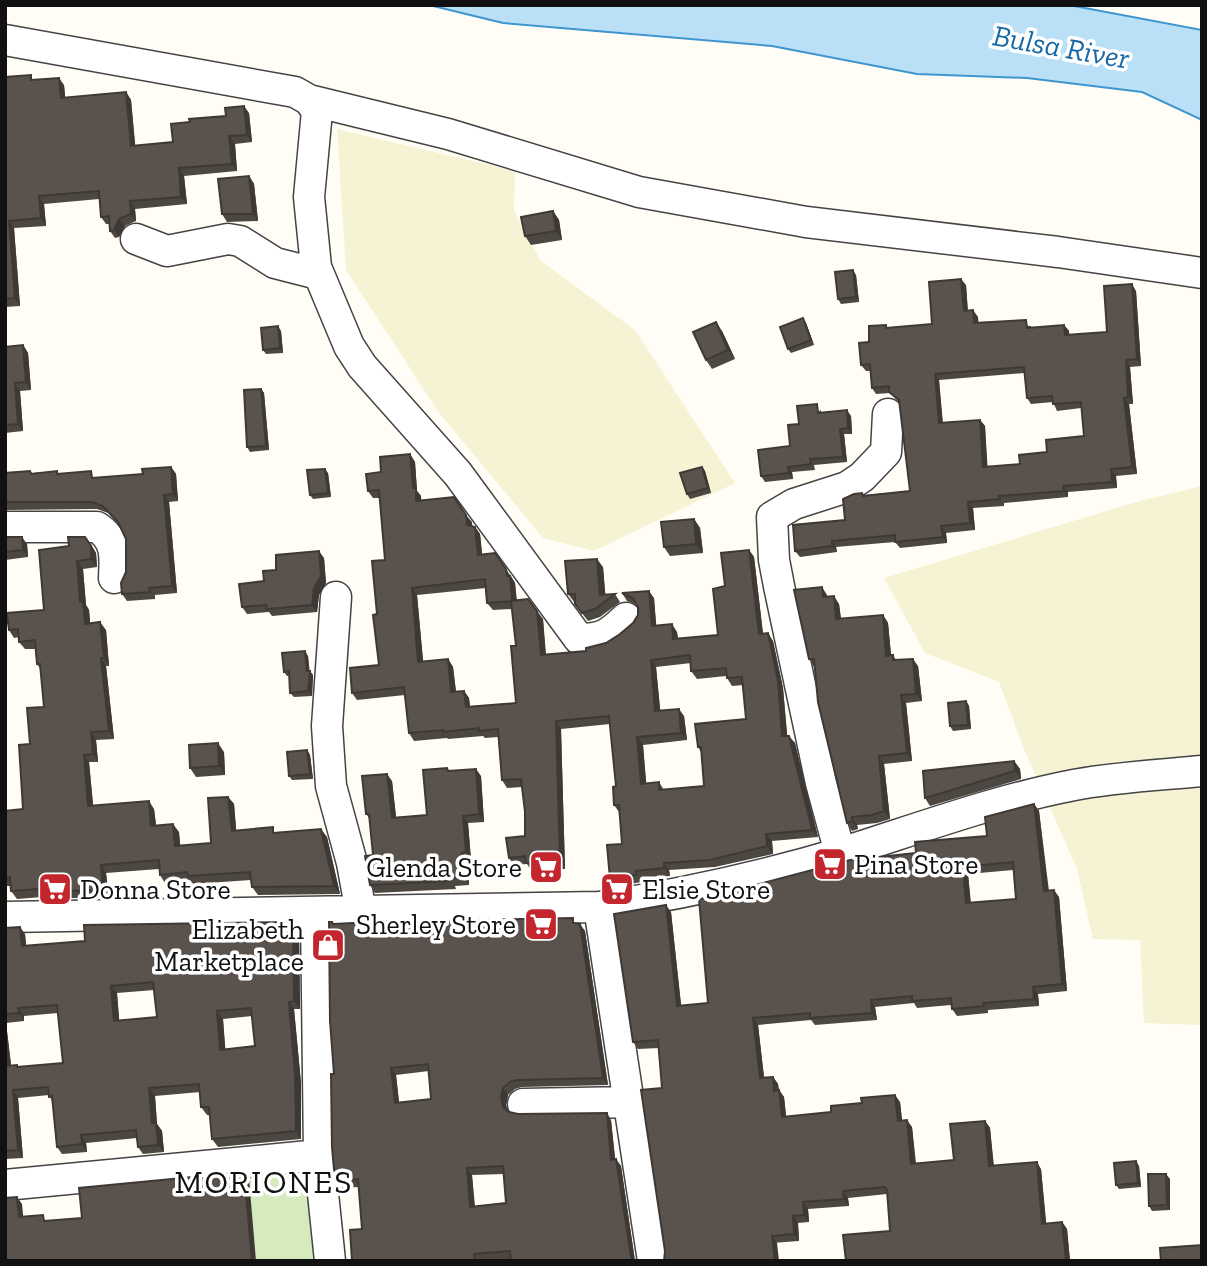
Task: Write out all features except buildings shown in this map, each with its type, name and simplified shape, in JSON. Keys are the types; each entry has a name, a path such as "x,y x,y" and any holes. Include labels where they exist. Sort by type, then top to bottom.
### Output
{"street":[{"path":"5,40 295,92 309,100 448,134 639,192 806,222 1058,252 1202,273"},
{"path":"309,100 317,111 309,197 318,274 349,346 362,366 458,474 579,639 608,635 626,618"},
{"path":"136,239 167,251 228,239 240,241 275,263 318,274"},
{"path":"840,853 821,783 779,586 774,560 772,517 794,504 846,487 862,477 886,452 888,414"},
{"path":"5,527 97,527 106,533 115,548 114,578"},
{"path":"336,597 327,726 331,786 352,863 360,912"},
{"path":"5,917 599,907 677,895 840,853 1012,799 1076,784 1202,771"},
{"path":"599,907 653,1261"},
{"path":"316,913 319,1155 331,1261"},
{"path":"523,1104 629,1102"},
{"path":"5,1185 319,1155"}],"shaded area":[{"path":"337,129 515,171 514,211 541,261 635,330 735,483 594,551 543,538 439,413 346,270"},
{"path":"1202,486 1202,1025 1144,1023 1140,940 1093,939 1077,869 1024,749 999,682 925,653 884,578 1140,501"}],"green space":[{"path":"304,1164 314,1261 175,1261 165,1176"}],"water":[{"name":"Bulsa River","path":"429,5 1069,5 1202,30 1202,120 1142,92 1027,78 917,74 772,46 503,23"}],"place":[{"name":"Pina Store","path":"830,864"},
{"name":"Glenda Store","path":"546,867"},
{"name":"Donna Store","path":"55,889"},
{"name":"Elsie Store","path":"617,889"},
{"name":"Sherley Store","path":"541,924"},
{"name":"Elizabeth Marketplace","path":"328,945"}],"district":[{"name":"MORIONES","path":"264,1182"}]}
